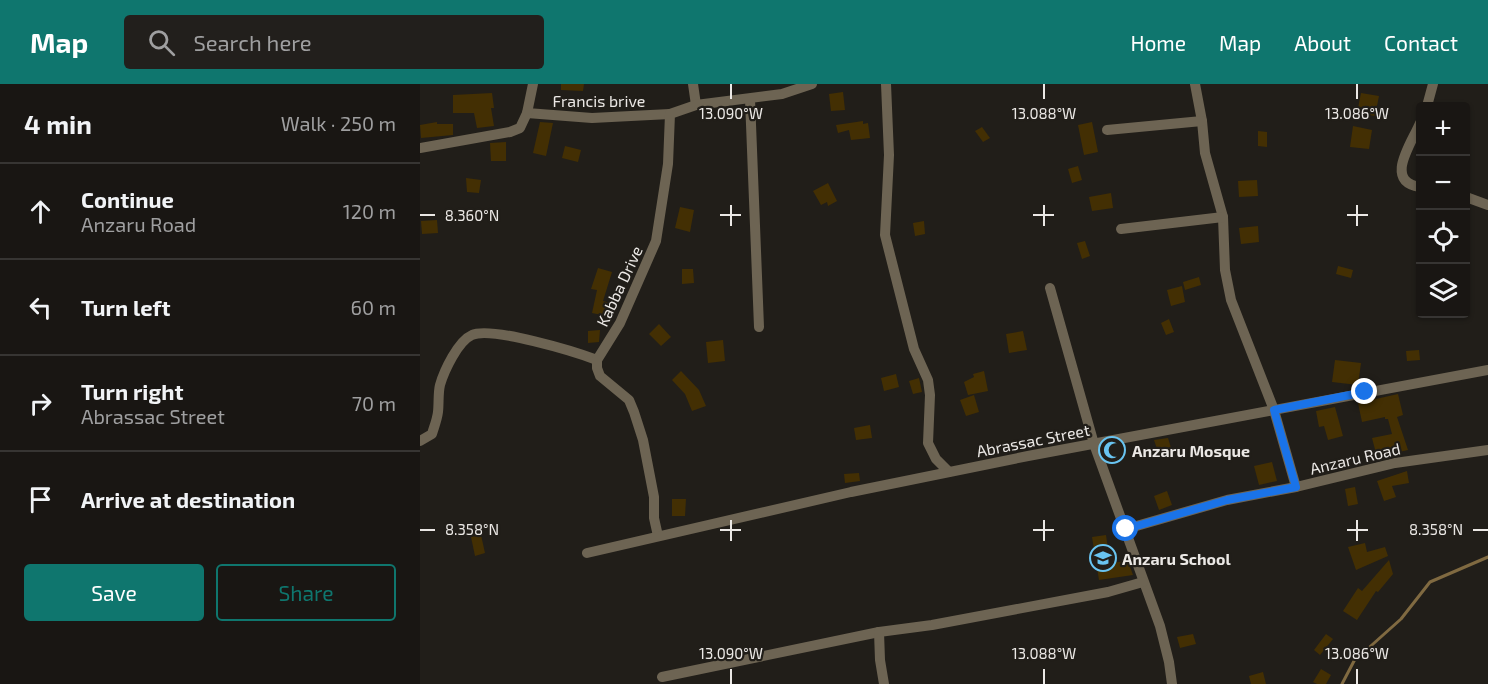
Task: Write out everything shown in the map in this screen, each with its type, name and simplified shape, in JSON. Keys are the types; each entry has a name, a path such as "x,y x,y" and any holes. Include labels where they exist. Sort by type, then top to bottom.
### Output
{"street":[{"path":"420,148 510,132 520,128 527,113 533,84"},
{"path":"693,84 696,105"},
{"path":"670,114 696,105 782,94 812,84"},
{"path":"886,84 889,155 885,235 914,349 928,380 930,395 928,443 936,459 948,472"},
{"path":"1195,84 1205,153 1223,218 1225,270 1230,300 1274,410 1296,487"},
{"path":"1428,102 1433,84"},
{"path":"750,99 759,327"},
{"name":"Francis brive","path":"527,113 592,118 670,114"},
{"name":"Kabba Drive","path":"597,360 620,323 656,241 668,164 670,114"},
{"path":"1107,130 1202,121"},
{"path":"1416,132 1404,158 1401,173 1404,180 1416,186"},
{"path":"1470,198 1488,205"},
{"path":"1121,229 1223,218"},
{"path":"1050,288 1094,444 1160,626 1172,684"},
{"path":"420,441 432,434 438,416 440,386 453,356 465,339 474,333 556,345 597,360 600,376 629,400 634,412 643,440 654,497 654,518 658,536"},
{"name":"Abrassac Street","path":"587,553 948,472 1488,370"},
{"name":"Anzaru Road","path":"1126,529 1227,500 1296,487 1395,463 1488,450"},
{"path":"662,677 879,632 932,626 1108,592 1143,582"},
{"path":"879,632 884,684"}],"building":[{"path":"561,84 584,84 583,91 561,90"},
{"path":"843,92 845,110 831,111 829,94"},
{"path":"492,93 494,108 491,108 494,126 477,128 474,113 453,113 453,95"},
{"path":"1361,93 1379,96 1375,116 1357,113"},
{"path":"863,121 863,124 868,123 870,138 851,140 849,130 838,133 836,125"},
{"path":"437,122 437,124 453,124 453,135 421,138 420,125"},
{"path":"540,122 553,123 546,156 533,153"},
{"path":"1092,122 1098,152 1084,155 1078,125"},
{"path":"1353,126 1372,130 1369,149 1350,147"},
{"path":"982,127 990,138 983,142 975,131"},
{"path":"1258,131 1267,132 1267,147 1258,146"},
{"path":"506,142 506,161 491,161 490,143"},
{"path":"565,146 581,150 578,162 562,158"},
{"path":"1078,166 1082,180 1072,183 1068,169"},
{"path":"466,178 481,180 479,193 467,192"},
{"path":"1257,180 1258,196 1239,197 1238,181"},
{"path":"828,183 837,201 828,206 827,202 821,205 813,191"},
{"path":"1111,193 1113,208 1092,211 1089,197"},
{"path":"680,207 694,210 690,232 675,228"},
{"path":"437,220 438,233 422,234 421,221"},
{"path":"924,221 925,234 915,236 913,223"},
{"path":"1258,226 1259,242 1241,244 1239,228"},
{"path":"1085,241 1090,256 1082,259 1077,243"},
{"path":"1338,266 1353,270 1351,278 1336,274"},
{"path":"598,268 612,272 603,301 610,303 607,316 592,313 597,290 591,289"},
{"path":"682,269 693,269 694,283 682,284"},
{"path":"1199,277 1201,285 1185,290 1183,282"},
{"path":"1182,286 1185,302 1171,306 1167,290"},
{"path":"1169,319 1174,332 1166,335 1161,323"},
{"path":"659,324 671,337 661,346 649,334"},
{"path":"600,330 599,342 588,343 588,331"},
{"path":"1023,331 1027,350 1009,353 1006,334"},
{"path":"723,340 725,361 708,363 706,342"},
{"path":"1419,350 1420,360 1407,361 1406,351"},
{"path":"1335,360 1361,363 1358,385 1332,382"},
{"path":"681,371 699,390 706,406 692,411 685,394 672,380"},
{"path":"984,371 988,391 968,395 964,382 974,377 973,374"},
{"path":"896,374 899,387 884,391 881,378"},
{"path":"919,378 922,392 913,394 909,381"},
{"path":"1398,394 1403,415 1397,417 1408,450 1377,457 1372,438 1392,434 1388,419 1385,417 1362,422 1358,403"},
{"path":"974,395 979,412 966,416 960,400"},
{"path":"1335,407 1343,436 1328,440 1324,426 1319,427 1316,411"},
{"path":"870,425 872,438 856,440 854,428"},
{"path":"1168,438 1172,451 1159,455 1154,440"},
{"path":"1272,462 1277,481 1259,485 1254,466"},
{"path":"1407,471 1409,483 1392,486 1396,497 1384,501 1377,481"},
{"path":"859,473 860,481 845,483 844,474"},
{"path":"1355,487 1358,504 1348,506 1345,489"},
{"path":"1167,491 1172,505 1159,510 1154,496"},
{"path":"672,499 686,499 685,516 672,516"},
{"path":"481,535 485,553 475,556 471,537"},
{"path":"1106,535 1110,563 1128,561 1133,575 1099,580 1092,537"},
{"path":"1365,543 1367,552 1385,547 1388,556 1356,570 1348,547"},
{"path":"1389,560 1393,574 1378,592 1376,591 1357,620 1343,611 1358,588 1362,591"},
{"path":"1193,634 1196,644 1180,648 1177,637"},
{"path":"1326,634 1333,639 1320,655 1314,650"},
{"path":"1321,669 1331,675 1326,684 1313,682"},
{"path":"1263,672 1266,684 1251,684 1249,676"}],"waterway":[{"path":"1342,684 1354,661 1401,619 1430,582 1488,557"}],"place":[{"name":"Anzaru Mosque","path":"1112,450"},
{"name":"Anzaru School","path":"1103,558"}],"route":[{"path":"1126,529 1227,500 1296,487 1274,410 1365,392"}]}
